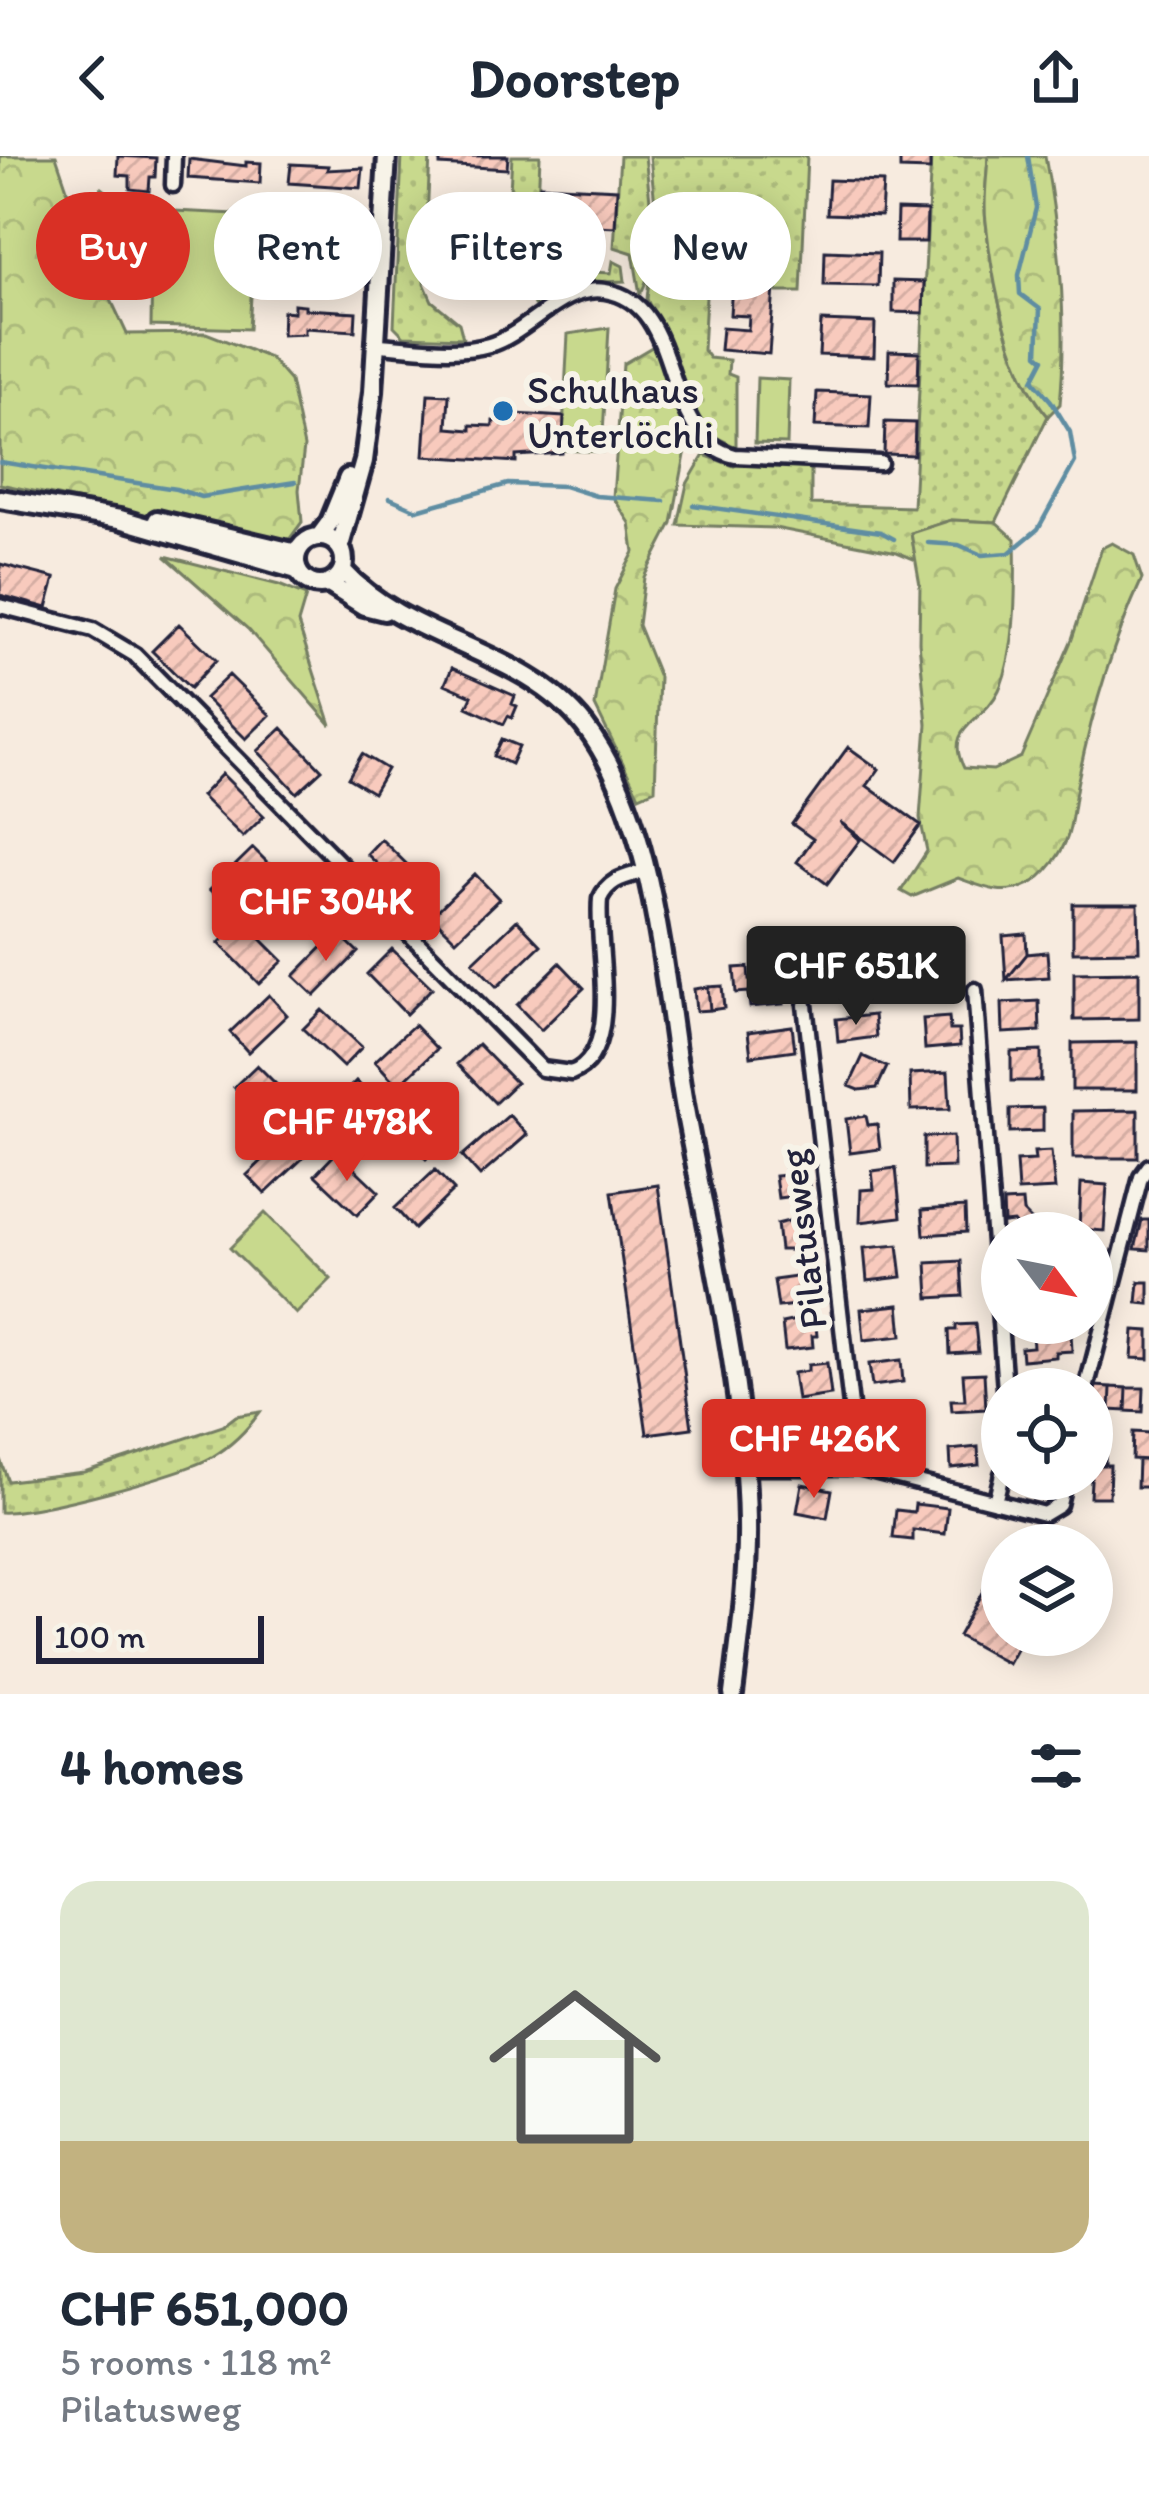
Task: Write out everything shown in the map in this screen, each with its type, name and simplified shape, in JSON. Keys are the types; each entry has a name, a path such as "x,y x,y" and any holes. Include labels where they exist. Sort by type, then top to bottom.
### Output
{"main road":[{"path":"336,577 364,461 378,345 387,156"},
{"path":"319,537 340,502 366,432"},
{"path":"0,499 120,519 158,520 297,562 310,584 336,577"},
{"path":"297,562 310,539 319,537 340,546"},
{"path":"336,577 364,606 391,612 527,677 571,710 602,750 621,790 645,871 734,1374 746,1565 733,1694"}],"street":[{"path":"173,185 175,156"},
{"path":"378,345 452,349 487,345 576,295 608,291 642,309 691,421 718,451 735,456 880,463"},
{"path":"0,606 93,630 135,655 542,1069 571,1073 590,1060 604,1010 600,899 616,879 645,871"},
{"path":"975,990 1003,1368"},
{"name":"Pilatusweg","path":"806,1005 859,1467"},
{"path":"1091,1368 1141,1177 1149,1166"},
{"path":"743,1460 780,1470 859,1467 1044,1514 1053,1511 1060,1500"}],"green space":[{"path":"0,156 56,156 68,192 36,192 36,300 111,300 127,334 206,333 270,358 290,381 304,447 299,490 302,522 286,544 0,484"},
{"path":"402,156 430,156 428,192 406,192 406,300 432,300 459,323 463,338 404,336 394,326"},
{"path":"512,156 540,156 538,192 510,192"},
{"path":"620,156 645,156 649,192 630,192 630,252 614,247"},
{"path":"650,156 807,156 801,292 791,292 791,192 654,192"},
{"path":"931,156 988,156 985,214 998,297 1023,375 1048,416 996,522 951,520 911,533 916,560 775,528 678,525 687,484 704,455 734,466 811,467 811,504 913,507"},
{"path":"988,156 1045,156 1063,311 1060,404 1048,416 1023,375 998,297 985,214"},
{"path":"190,212 214,213 214,300 251,300 249,329 151,326 151,300 190,300"},
{"path":"613,261 623,266 625,281 606,282"},
{"path":"647,300 706,300 703,350 709,358 729,360 728,374 736,377 736,447 710,434"},
{"path":"609,328 602,452 562,450 568,334"},
{"path":"652,347 661,357 689,434 672,523 644,577 638,625 659,677 655,789 639,796 595,706 615,589 634,552 630,523 613,497 623,364"},
{"path":"757,378 789,380 787,444 755,443"},
{"path":"951,520 996,522 1015,539 1014,616 1005,674 992,701 958,743 964,768 993,770 1021,757 1072,639 1102,548 1112,543 1134,555 1142,579 1104,678 1068,835 1052,863 1019,889 993,889 958,878 912,897 901,891 927,851 920,818 927,724 919,642 920,585 911,533"},
{"path":"165,556 306,596 298,623 331,725 248,629"},
{"path":"265,1213 331,1279 296,1314 230,1248"},
{"path":"260,1412 232,1443 196,1464 74,1500 0,1512 0,1459 8,1481 84,1472 223,1426 236,1416"}],"building":[{"path":"118,156 156,158 149,191 130,189 130,176 117,175"},
{"path":"440,156 508,156 507,169 440,165"},
{"path":"900,156 930,156 930,170 900,169"},
{"path":"189,159 246,166 246,162 261,163 260,183 188,178"},
{"path":"291,164 328,166 327,170 363,168 361,188 289,183"},
{"path":"829,180 883,182 881,216 827,214"},
{"path":"540,185 617,189 615,227 606,227 606,192 540,192"},
{"path":"897,210 927,211 926,242 896,242"},
{"path":"825,251 879,253 878,286 824,285"},
{"path":"893,281 924,282 923,313 893,312"},
{"path":"731,300 773,300 769,354 720,350 722,328 748,330 749,316 730,315"},
{"path":"294,304 356,312 355,331 305,328 305,334 282,335 283,311 294,312"},
{"path":"821,321 875,323 874,357 819,355"},
{"path":"889,351 919,352 918,384 888,383"},
{"path":"817,392 871,394 869,428 815,426"},
{"path":"428,394 449,395 447,428 471,430 471,425 493,426 493,421 517,422 517,414 564,417 562,453 516,456 516,462 424,456"},
{"path":"885,422 915,423 914,455 884,454"},
{"path":"0,564 55,578 47,608 0,595"},
{"path":"179,624 216,660 190,688 152,651"},
{"path":"452,668 515,696 512,718 508,716 504,724 467,707 472,696 445,684"},
{"path":"229,675 270,715 246,739 205,698"},
{"path":"282,728 322,770 297,793 258,751"},
{"path":"502,739 519,746 511,764 494,756"},
{"path":"848,747 879,769 867,786 921,825 894,862 840,822 860,840 827,884 797,862 813,839 792,824"},
{"path":"362,754 387,769 373,793 348,778"},
{"path":"222,774 264,816 243,837 201,796"},
{"path":"381,839 424,881 410,896 367,854"},
{"path":"253,848 274,869 231,911 210,890"},
{"path":"307,866 349,907 327,929 285,889"},
{"path":"475,874 499,899 456,940 432,916"},
{"path":"1073,904 1138,904 1139,951 1073,952"},
{"path":"242,920 283,961 259,984 219,943"},
{"path":"517,920 541,945 497,987 473,962"},
{"path":"916,930 920,979 900,981 895,932"},
{"path":"337,932 358,952 315,996 294,976"},
{"path":"1026,934 1027,954 1006,980 1003,936"},
{"path":"392,949 432,988 406,1014 367,974"},
{"path":"1047,952 1049,977 1006,980 1027,954"},
{"path":"788,959 789,972 818,969 820,987 781,991 783,1004 750,1007 748,992 736,993 734,968 748,967 749,980 776,977 774,961"},
{"path":"878,960 881,991 844,995 841,964"},
{"path":"560,963 584,988 541,1030 517,1005"},
{"path":"1139,972 1139,1019 1074,1020 1074,973"},
{"path":"722,986 724,1008 710,1010 708,987"},
{"path":"708,987 710,1010 696,1011 694,989"},
{"path":"269,995 287,1015 248,1052 230,1032"},
{"path":"1039,1001 1040,1031 1003,1033 1002,1003"},
{"path":"322,1010 362,1047 343,1067 303,1029"},
{"path":"874,1015 876,1037 838,1042 836,1019"},
{"path":"949,1017 950,1030 959,1030 960,1046 925,1049 923,1019"},
{"path":"414,1025 437,1049 398,1086 375,1061"},
{"path":"792,1026 795,1050 751,1056 748,1032"},
{"path":"1137,1042 1137,1090 1072,1090 1072,1043"},
{"path":"478,1044 516,1083 495,1103 457,1064"},
{"path":"1041,1051 1041,1081 1011,1081 1011,1052"},
{"path":"863,1056 887,1067 877,1088 849,1086"},
{"path":"257,1065 296,1104 273,1127 234,1087"},
{"path":"948,1072 950,1109 911,1110 910,1074"},
{"path":"356,1081 372,1097 327,1144 310,1128"},
{"path":"412,1095 451,1136 426,1159 387,1118"},
{"path":"1043,1108 1043,1131 1010,1132 1010,1109"},
{"path":"1138,1110 1138,1158 1073,1158 1073,1111"},
{"path":"509,1115 527,1135 480,1176 462,1156"},
{"path":"866,1116 868,1125 877,1124 880,1149 850,1153 846,1119"},
{"path":"953,1136 954,1167 924,1168 924,1137"},
{"path":"286,1138 304,1157 265,1194 247,1175"},
{"path":"804,1149 810,1194 778,1198 775,1176 786,1175 783,1152"},
{"path":"1051,1151 1055,1189 1018,1191 1016,1161 1035,1160 1034,1152"},
{"path":"337,1152 379,1192 357,1215 315,1175"},
{"path":"896,1168 901,1217 860,1222 861,1190 874,1189 872,1171"},
{"path":"435,1170 454,1190 414,1229 395,1208"},
{"path":"1081,1183 1107,1185 1105,1212 1080,1212"},
{"path":"658,1185 692,1428 647,1434 612,1192"},
{"path":"1022,1201 1023,1212 1003,1212 1003,1202"},
{"path":"965,1207 966,1232 924,1235 922,1210"},
{"path":"812,1215 817,1250 780,1250 777,1224"},
{"path":"1142,1220 1149,1220 1149,1250 1135,1249"},
{"path":"898,1245 902,1277 867,1281 864,1248"},
{"path":"961,1261 963,1296 929,1298 927,1263"},
{"path":"818,1274 821,1302 778,1307 774,1280"},
{"path":"1139,1282 1149,1282 1149,1304 1137,1303"},
{"path":"899,1305 902,1336 864,1340 861,1309"},
{"path":"815,1316 813,1347 785,1350 782,1323"},
{"path":"975,1324 978,1352 950,1354 949,1330"},
{"path":"1134,1330 1149,1331 1149,1359 1132,1358"},
{"path":"1072,1344 1072,1351 1022,1360 1021,1348"},
{"path":"901,1360 903,1382 872,1386 869,1364"},
{"path":"827,1363 831,1395 797,1400 793,1373"},
{"path":"981,1373 981,1409 952,1411 951,1400 965,1400 963,1374"},
{"path":"1113,1387 1127,1388 1126,1411 1113,1410"},
{"path":"1127,1388 1144,1388 1143,1412 1126,1411"},
{"path":"836,1415 839,1447 798,1451 795,1420"},
{"path":"921,1416 924,1441 911,1442 912,1460 880,1463 878,1438 899,1435 897,1418"},
{"path":"1133,1432 1149,1433 1149,1460 1132,1459"},
{"path":"978,1447 979,1465 951,1468 950,1450"},
{"path":"1138,1460 1149,1460 1149,1487 1137,1487"},
{"path":"802,1484 832,1490 827,1518 797,1512"},
{"path":"915,1504 948,1508 945,1534 913,1530 913,1540 893,1538 896,1510 914,1512"},
{"path":"981,1594 981,1649 958,1636"}],"waterway":[{"path":"928,543 959,545 982,555 1009,553 1038,529 1075,462 1070,432 1033,380 1044,359 1038,354 1040,309 1020,294 1019,275 1036,208 1028,156"},
{"path":"0,462 201,497 295,482"},
{"path":"390,498 417,510 508,484 564,486 596,496 664,501"},
{"path":"693,505 881,532 894,539"}],"place":[{"name":"Schulhaus Unterlöchli","path":"503,411"}]}
